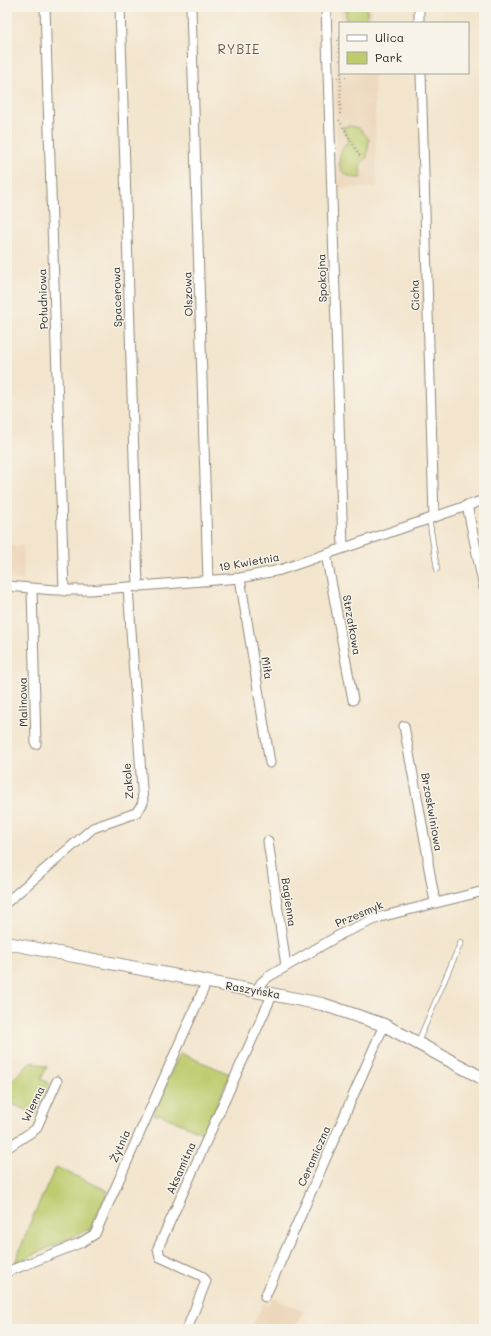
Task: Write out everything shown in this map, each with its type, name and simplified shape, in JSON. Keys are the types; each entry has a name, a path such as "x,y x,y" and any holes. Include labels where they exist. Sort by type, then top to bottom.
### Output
{"street":[{"name":"Południowa","path":"45,7 64,591"},
{"name":"Spacerowa","path":"120,7 138,587"},
{"name":"Olszowa","path":"191,7 208,581"},
{"name":"Spokojna","path":"326,7 343,548"},
{"path":"419,7 419,22"},
{"name":"Cicha","path":"421,74 432,518"},
{"name":"19 Kwietnia","path":"7,586 64,591 128,588 240,578 280,570 484,500"},
{"path":"468,505 484,588"},
{"name":"Strzałkowa","path":"326,554 353,700"},
{"name":"Miła","path":"240,578 270,763"},
{"name":"Zakole","path":"7,902 91,830 136,813 143,803 128,588"},
{"name":"Malinowa","path":"32,589 36,744"},
{"name":"Brzoskwiniowa","path":"404,726 435,902"},
{"name":"Bagienna","path":"268,841 286,966"},
{"name":"Przesmyk","path":"257,990 261,983 268,977 343,933 380,917 435,902 484,891"},
{"name":"Raszyńska","path":"7,943 207,982 273,993 322,1004 384,1025 484,1079"},
{"name":"Żytnia","path":"8,1270 80,1243 95,1234 207,982"},
{"name":"Aksamitna","path":"187,1329 205,1288 206,1281 202,1276 160,1257 158,1248 273,993"},
{"name":"Ceramiczna","path":"265,1297 384,1025"},
{"name":"Wierna","path":"7,1148 36,1129 57,1081"}],"lane":[{"path":"432,518 437,569"},
{"path":"418,1042 461,942"}],"path":[{"path":"339,38 339,50"},
{"path":"333,77 346,77"},
{"path":"341,77 339,120 360,156"}],"shaded area":[{"path":"340,7 372,7 372,22 341,22"},
{"path":"334,35 339,35 339,74 374,74 377,187 338,188"},
{"path":"7,546 23,546 24,581 7,579"},
{"path":"272,1298 303,1311 295,1329 251,1329 263,1303 269,1305"}],"green space":[{"path":"346,7 367,7 367,22 346,22"},
{"path":"350,126 359,128 369,139 367,157 360,165 361,178 346,175 340,165 339,159 341,152 349,140 342,127"},
{"path":"180,1053 230,1074 204,1134 159,1114 156,1116 153,1113"},
{"path":"32,1061 47,1067 41,1079 49,1083 36,1114 7,1102 7,1085"},
{"path":"56,1167 108,1191 90,1229 15,1263 30,1223"}],"district":[{"name":"RYBIE","path":"239,49"}]}
